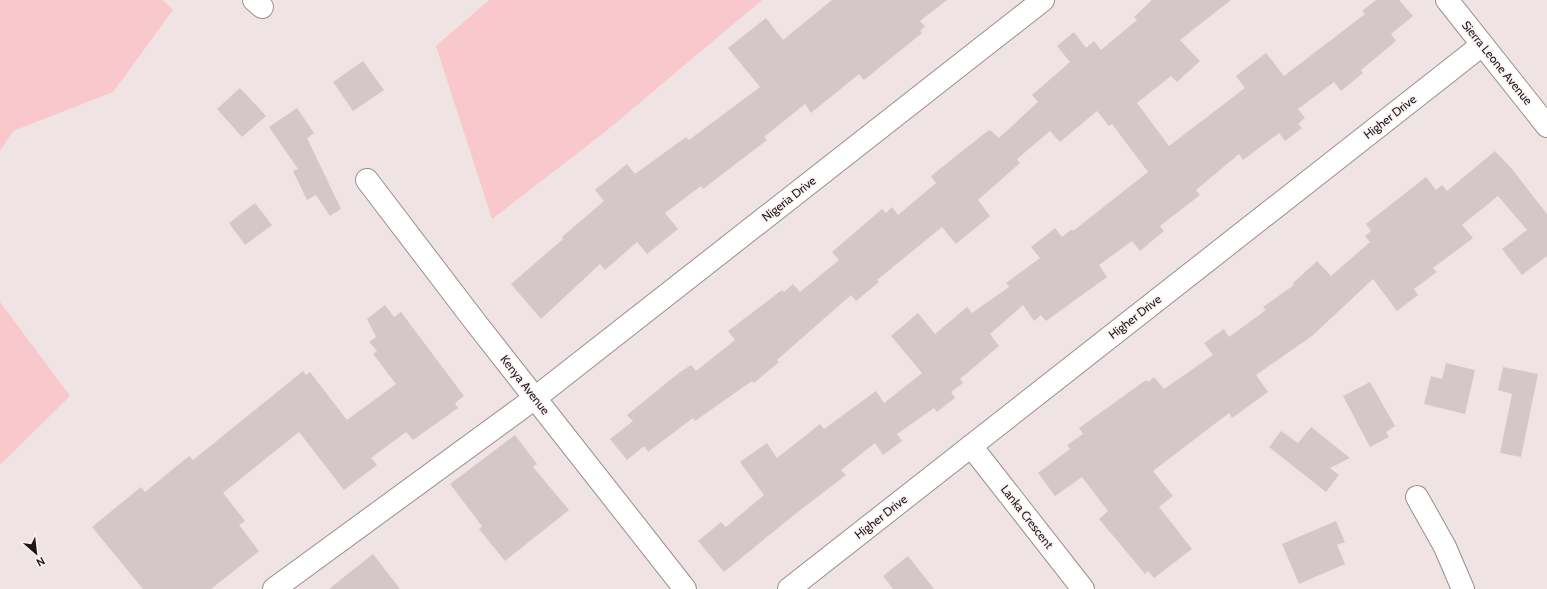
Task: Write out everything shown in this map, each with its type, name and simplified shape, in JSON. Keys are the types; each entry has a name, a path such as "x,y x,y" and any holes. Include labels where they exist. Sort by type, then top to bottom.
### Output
{"street":[{"name":"Nigeria Drive","path":"287,585 535,398 1043,0"},
{"name":"Sierra Leone Avenue","path":"1447,0 1547,126"},
{"name":"Higher Drive","path":"789,589 1482,45"},
{"name":"Kenya Avenue","path":"367,180 685,589"},
{"name":"Lanka Crescent","path":"971,446 1083,589"},
{"path":"1417,498 1446,547 1463,589"}],"shaded area":[{"path":"0,0 163,0 173,10 113,92 13,131 0,151"},
{"path":"489,0 762,0 605,132 492,219 436,46"},
{"path":"0,302 70,396 1,464 0,463"}],"building":[{"path":"832,0 947,0 920,21 925,26 920,31 922,33 864,80 859,74 811,113 805,104 764,137 767,140 703,189 701,186 665,213 678,229 647,254 637,242 605,270 600,264 541,319 511,284 604,201 595,190 627,164 635,174 686,137 689,140 760,87 728,48 766,18 783,40"},
{"path":"1152,0 1231,0 1180,40 1200,61 1177,82 1171,76 1137,103 1169,146 1245,88 1236,76 1266,53 1284,76 1365,14 1362,11 1376,0 1399,0 1413,16 1391,34 1396,41 1361,70 1363,73 1341,91 1334,82 1298,109 1305,118 1298,124 1302,128 1285,141 1279,133 1243,160 1239,154 1196,190 1200,195 1160,226 1164,231 1140,251 1132,241 1099,265 1107,277 1046,321 1041,315 1034,321 1023,305 990,334 999,346 960,379 963,383 951,392 955,398 937,412 934,408 897,434 902,441 883,455 875,443 841,470 846,475 724,572 698,541 721,522 726,527 764,495 740,462 767,443 777,458 820,424 824,429 876,391 884,403 922,373 891,336 918,313 935,334 967,307 972,313 1009,287 1006,283 1040,258 1031,247 1055,228 1062,237 1072,229 1073,231 1148,172 1112,124 1109,126 1097,111 1060,142 1050,131 1017,159 1020,163 978,200 990,216 956,244 942,227 877,280 879,282 856,301 851,295 777,360 779,362 754,383 752,381 695,421 693,418 648,452 644,446 627,460 610,439 633,421 627,415 680,372 691,365 696,371 735,340 728,331 782,290 784,292 793,284 800,292 839,260 832,252 882,209 886,213 892,207 898,215 936,183 931,176 985,133 990,130 999,138 1038,102 1032,95 1070,62 1057,46 1074,32 1086,48 1094,41 1101,50 1137,20 1134,17"},
{"path":"363,61 384,90 353,111 333,82"},
{"path":"240,88 266,116 242,137 217,109"},
{"path":"297,108 314,133 307,138 341,209 330,216 316,195 307,200 293,171 298,169 269,127"},
{"path":"1495,151 1512,169 1547,214 1547,256 1522,275 1502,249 1527,230 1498,196 1462,225 1473,238 1433,268 1437,272 1414,289 1418,295 1397,311 1373,279 1312,336 1256,375 1268,392 1232,418 1229,413 1153,471 1173,496 1159,507 1192,549 1154,578 1148,571 1145,574 1099,519 1108,511 1082,477 1055,496 1038,473 1070,449 1067,445 1083,434 1079,428 1146,380 1148,382 1154,377 1164,389 1213,355 1204,343 1224,329 1229,337 1266,310 1263,307 1294,285 1293,283 1317,261 1331,276 1370,242 1365,236 1371,231 1366,224 1426,177 1436,190 1442,185 1447,191"},
{"path":"255,203 272,225 245,245 229,223"},
{"path":"385,305 394,317 401,312 464,396 455,403 458,408 413,440 406,432 371,458 377,465 344,490 299,432 223,493 245,521 239,525 259,551 211,589 143,589 92,527 141,487 145,492 189,456 193,460 303,371 306,375 310,372 347,420 396,384 373,354 377,351 369,342 376,337 367,319"},
{"path":"1446,363 1475,370 1465,414 1424,404 1431,376 1442,379"},
{"path":"1503,367 1538,374 1521,457 1500,453 1512,394 1498,390"},
{"path":"1370,382 1395,426 1386,432 1389,437 1370,447 1343,396"},
{"path":"1311,427 1350,458 1330,468 1339,475 1326,492 1269,447 1281,431 1298,443"},
{"path":"515,435 537,464 533,467 569,510 505,561 479,529 482,526 450,484"},
{"path":"1336,521 1345,542 1337,545 1345,564 1299,584 1282,544"},
{"path":"373,554 400,589 329,589"},
{"path":"908,556 934,589 893,589 883,576"}]}
